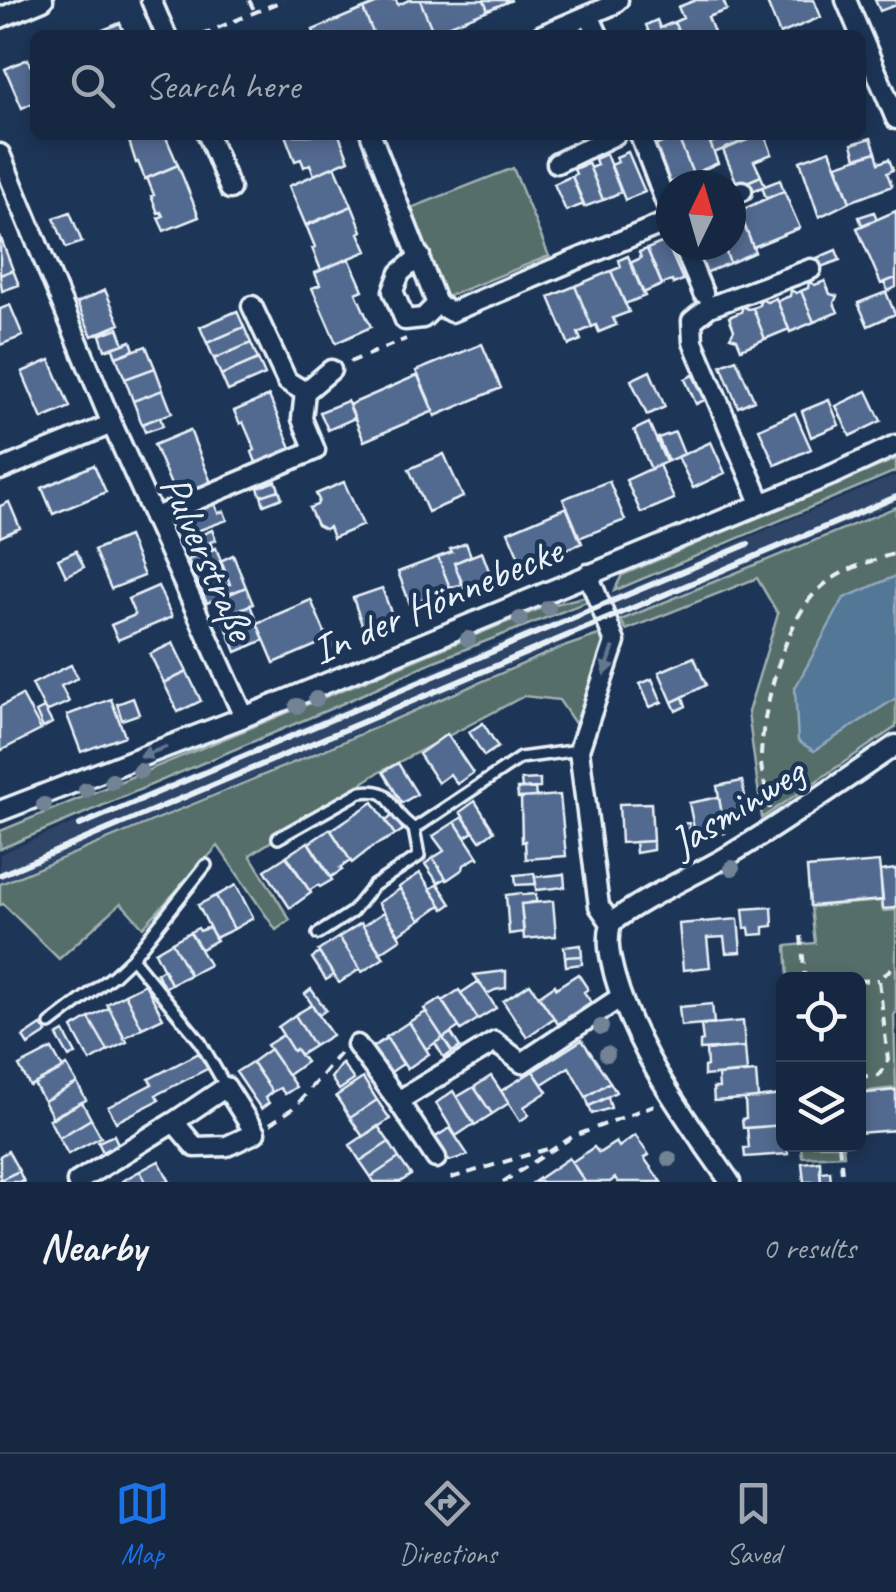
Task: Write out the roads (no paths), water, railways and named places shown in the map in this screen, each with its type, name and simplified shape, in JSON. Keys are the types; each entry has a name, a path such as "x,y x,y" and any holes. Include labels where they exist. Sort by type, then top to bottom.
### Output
{"street":[{"path":"0,18 43,0"},
{"path":"151,0 164,30"},
{"path":"554,30 618,0"},
{"path":"846,0 859,30"},
{"path":"590,15 596,30"},
{"path":"866,47 896,118"},
{"path":"210,140 230,189"},
{"path":"373,140 438,304 452,312 656,224"},
{"path":"557,163 605,140"},
{"path":"642,140 656,178"},
{"name":"Pulverstraße","path":"0,154 5,182 244,718"},
{"path":"420,256 400,273 393,291 405,320 423,318 438,304"},
{"path":"689,260 703,293"},
{"path":"761,503 693,342 692,321 709,307 811,268"},
{"path":"252,306 287,381 306,392"},
{"path":"153,518 315,450 302,420 306,392 332,370"},
{"path":"0,470 112,424"},
{"name":"In der Hönnebecke","path":"0,811 244,718 834,474 896,444"},
{"path":"588,574 615,642 579,750 600,906 611,923 607,937 621,997 633,1029 671,1098 730,1182"},
{"name":"Jasminweg","path":"611,923 632,907 774,828 896,745"},
{"path":"398,1101 495,1042 522,1063 621,997"},
{"path":"357,1046 436,1158"},
{"path":"78,1182 226,1087 255,1134 226,1146 195,1147 174,1122"}],"lane":[{"path":"414,829 520,758 579,750"},
{"path":"278,838 368,791 387,796 414,829 419,856 373,886 352,912 318,934"},
{"path":"50,1024 132,958 206,865"},
{"path":"132,958 199,1040 226,1087"}],"railway":[{"path":"0,875 896,497"},
{"path":"80,825 748,544"}]}
